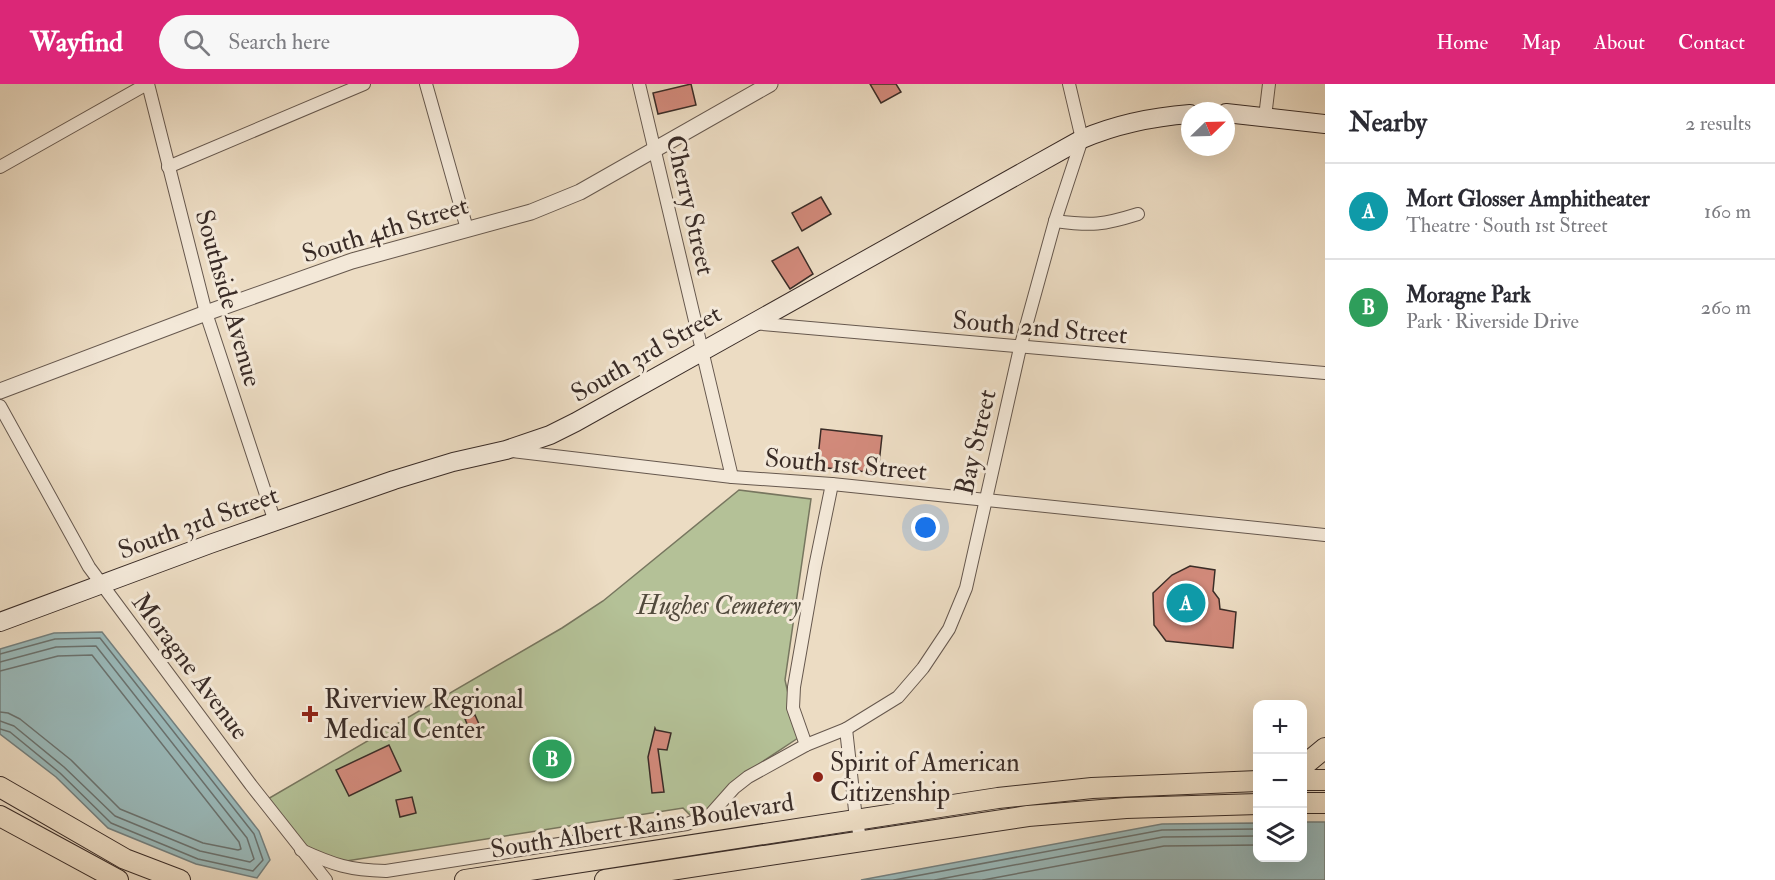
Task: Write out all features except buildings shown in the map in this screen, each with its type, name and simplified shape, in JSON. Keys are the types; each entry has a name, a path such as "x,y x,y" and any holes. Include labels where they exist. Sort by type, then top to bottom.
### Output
{"main road":[{"path":"1235,114 1325,124"},
{"name":"South 3rd Street","path":"0,622 275,522 430,469 506,450 550,435 1082,139 1111,127 1134,121 1181,115"},
{"path":"1307,763 1325,748"},
{"path":"1307,780 1325,780"},
{"name":"South Albert Rains Boulevard","path":"465,880 856,819 1065,790 1253,781"},
{"path":"0,787 115,853 180,880"},
{"path":"1307,803 1325,803"},
{"name":"South Albert Rains Boulevard","path":"604,880 1028,816 1084,811 1253,804"},
{"path":"0,816 117,880"}],"street":[{"path":"0,166 147,84"},
{"name":"Southside Avenue","path":"147,84 206,313 275,522"},
{"path":"168,167 364,84"},
{"path":"426,84 467,229"},
{"name":"Cherry Street","path":"639,84 732,477"},
{"name":"South 4th Street","path":"0,391 206,313 352,261 531,212 580,192 770,84"},
{"path":"1069,84 1082,139"},
{"path":"1265,117 1269,84"},
{"name":"Bay Street","path":"301,850 333,864 359,870 386,871 687,824 710,815 734,788 748,777 806,745 846,729 898,697 923,668 948,629 966,588 1020,348 1055,221 1082,139"},
{"path":"1055,221 1099,225 1137,214"},
{"name":"South 2nd Street","path":"752,323 1325,373"},
{"name":"Moragne Avenue","path":"0,406 89,567 301,850 326,880"},
{"name":"South 1st Street","path":"506,450 732,477 832,484 1325,535"},
{"path":"806,745 793,708 794,687 832,484"},
{"path":"846,729 856,819 861,842"}],"green space":[{"name":"Hughes Cemetery","path":"739,490 811,499 785,680 798,738 735,780 710,809 696,816 690,815 683,808 340,862 298,842 266,800 562,628 603,601"}],"water":[{"path":"102,632 259,831 270,860 257,878 196,864 108,828 56,777 0,734 0,649 54,633"},
{"path":"1307,822 1325,822 1325,880 861,880 1162,824 1253,823 1253,862 1307,862"}],"place":[{"name":"Mort Glosser Amphitheater","path":"1186,603"},
{"name":"Riverview Regional Medical Center","path":"310,714"},
{"name":"Moragne Park","path":"552,759"},
{"name":"Spirit of American Citizenship","path":"818,777"}]}
